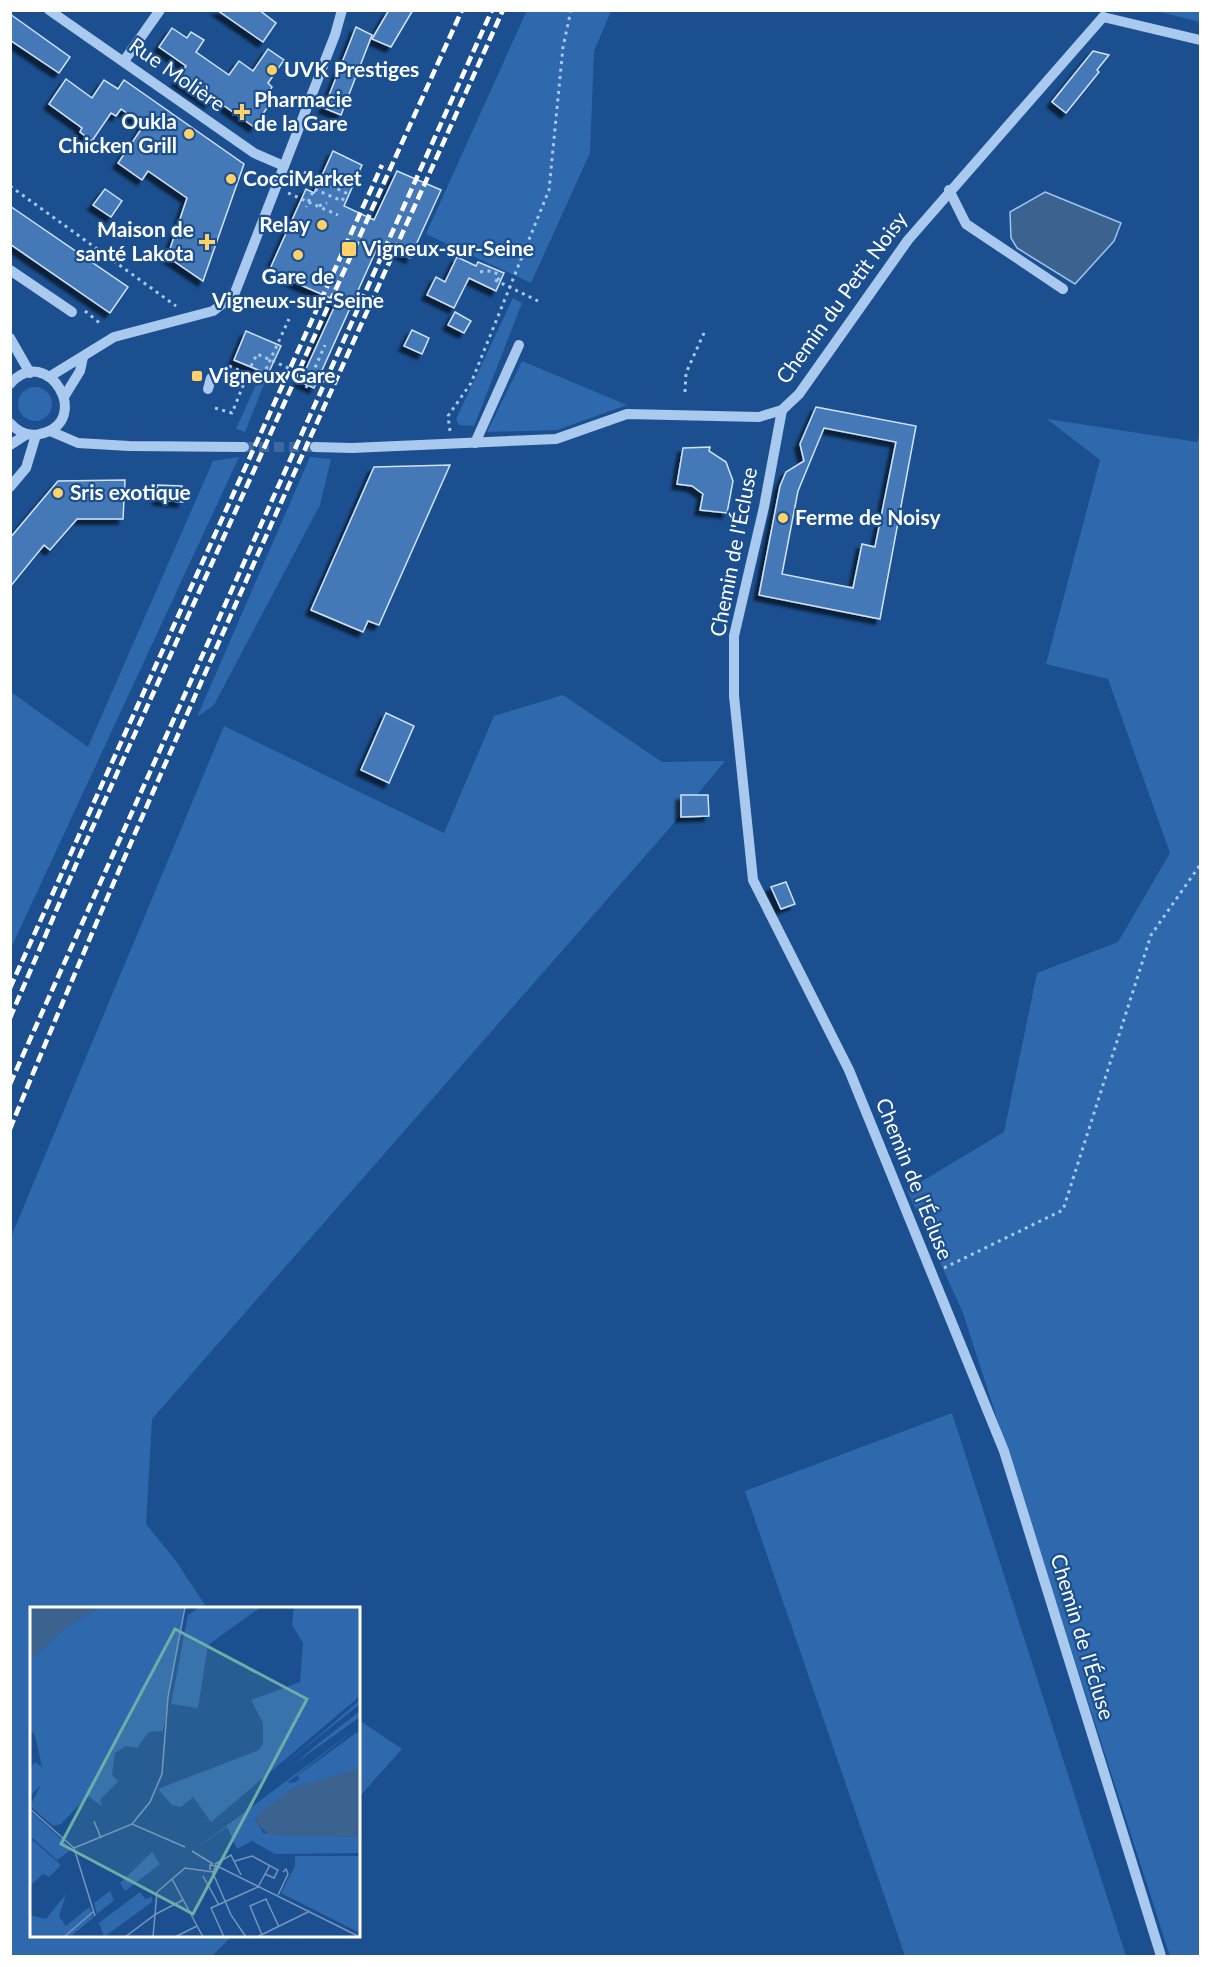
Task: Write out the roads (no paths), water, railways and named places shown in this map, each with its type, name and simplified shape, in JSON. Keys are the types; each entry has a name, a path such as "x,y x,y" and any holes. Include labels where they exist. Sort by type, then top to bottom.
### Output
{"street":[{"name":"Rue Molière","path":"49,10 254,153 284,166"},
{"path":"124,61 160,10"},
{"path":"49,377 83,357 99,344 114,337 213,310 230,299 238,288 342,10"},
{"path":"1100,14 1200,40"},
{"name":"Chemin du Petit Noisy","path":"315,447 352,448 556,439 627,414 759,417 782,410 799,394 908,240 1100,14"},
{"path":"949,190 966,224 1063,289"},
{"path":"10,270 72,312"},
{"path":"10,338 30,373"},
{"path":"475,443 519,345"},
{"path":"50,431 62,417 64,397 80,371 83,357"},
{"path":"10,384 30,373 49,377 56,382 64,397"},
{"name":"Chemin de l'Écluse","path":"782,410 764,507 734,636 734,696 753,879 849,1070 1004,1451 1161,1956"},
{"path":"10,423 31,434"},
{"path":"10,445 31,434 50,431 78,443 244,447"},
{"path":"10,487 26,468 31,434"}],"tunnel":[{"path":"244,447 315,447"}],"railway":[{"path":"10,1018 81,853 462,10"},
{"path":"10,1084 492,10"},
{"path":"10,1129 190,707 503,10"},
{"path":"10,988 382,165"}],"place":[{"name":"UVK Prestiges","path":"272,70"},
{"name":"Pharmacie de la Gare","path":"242,112"},
{"name":"Oukla Chicken Grill","path":"189,134"},
{"name":"CocciMarket","path":"231,179"},
{"name":"Relay","path":"322,225"},
{"name":"Maison de santé Lakota","path":"207,242"},
{"name":"Vigneux-sur-Seine","path":"349,249"},
{"name":"Gare de Vigneux-sur-Seine","path":"298,255"},
{"name":"Vigneux Gare","path":"197,376"},
{"name":"Sris exotique","path":"58,493"},
{"name":"Ferme de Noisy","path":"783,518"}]}
